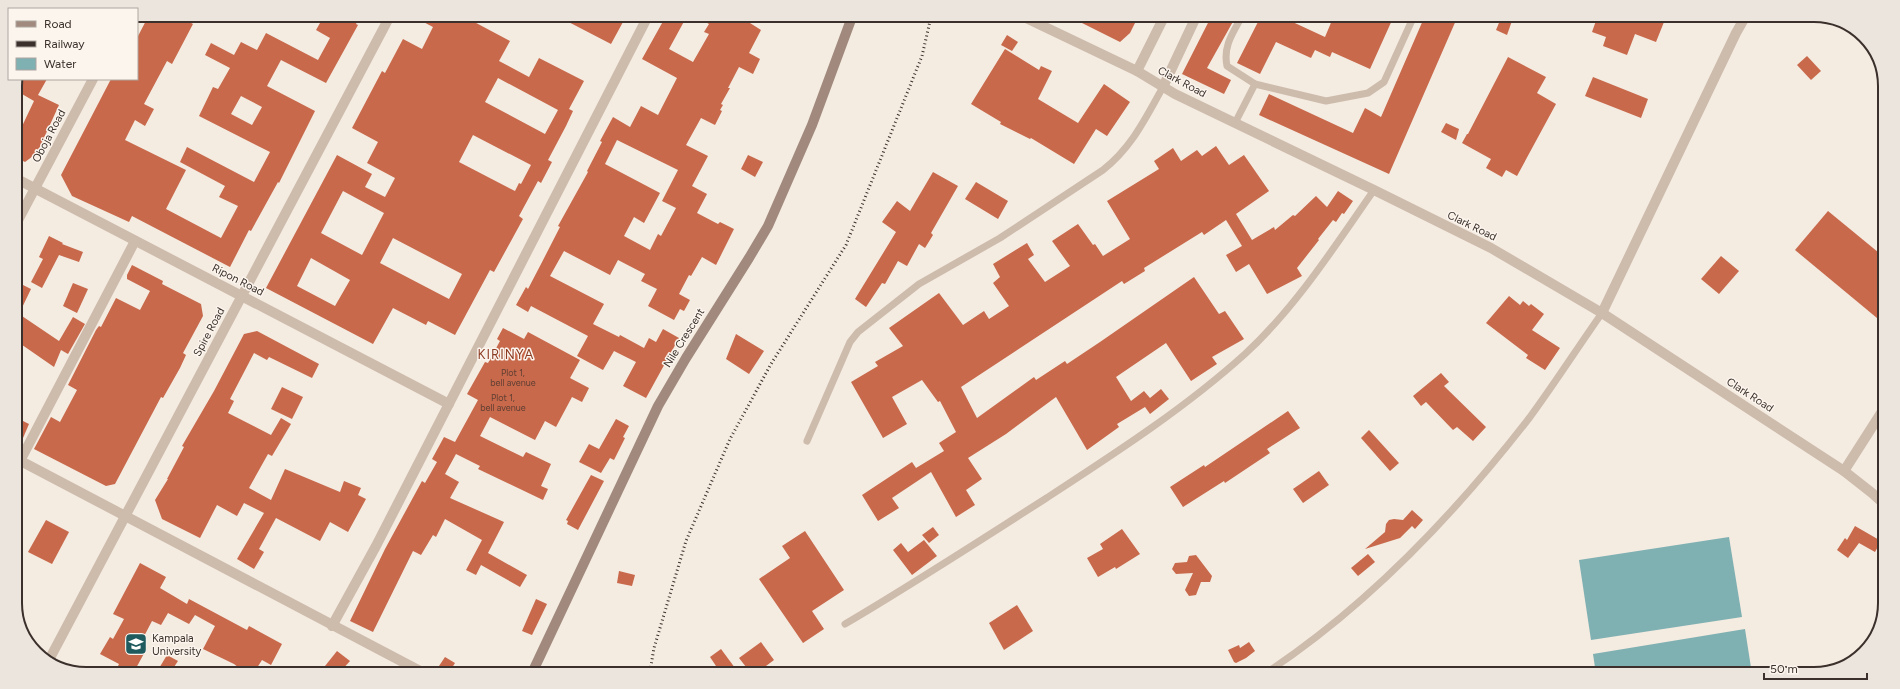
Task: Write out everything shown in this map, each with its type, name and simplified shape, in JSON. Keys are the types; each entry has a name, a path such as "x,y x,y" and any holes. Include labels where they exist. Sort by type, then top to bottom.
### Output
{"street":[{"name":"Spire Road","path":"51,656 123,516 242,296 387,22"},
{"path":"332,626 376,546 645,22"},
{"name":"Nile Crescent","path":"535,667 658,406 768,226 812,125 850,22"},
{"name":"Clark Road","path":"1034,22 1137,71 1163,87 1491,248 1602,312 1844,472 1878,498"},
{"path":"1137,71 1162,22"},
{"path":"1163,87 1194,22"},
{"path":"1602,312 1742,22"},
{"name":"Oboja Road","path":"22,212 92,80"},
{"name":"Ripon Road","path":"22,182 449,404"},
{"path":"22,453 136,241"},
{"path":"1844,472 1878,418"},
{"path":"22,462 412,667"}],"lane":[{"path":"1239,22 1228,42 1225,55 1227,66 1255,84 1326,101 1368,93 1384,82 1411,22"},
{"path":"1235,123 1255,84"},
{"path":"806,441 850,342 858,332 919,284 1000,238 1103,170 1119,157 1136,135 1163,87"},
{"path":"845,624 892,596 1116,454 1187,403 1246,353 1283,313 1318,271 1374,190"},
{"path":"1275,667 1292,656 1369,594 1424,541 1479,478 1530,416 1602,312"}],"water":[{"path":"1729,537 1742,617 1591,640 1579,560"},
{"path":"1745,629 1751,667 1595,667 1593,654"}],"building":[{"path":"145,22 189,22 193,24 172,64 167,61 144,104 154,109 145,126 135,120 125,140 186,170 166,209 221,238 238,206 219,197 225,186 180,162 187,147 254,182 270,152 199,116 213,87 218,89 230,68 205,55 211,43 234,55 241,42 257,50 266,33 318,60 330,38 316,30 321,22 357,22 356,24 358,25 326,83 281,60 267,86 315,111 279,183 278,182 251,231 249,230 230,267 132,216 129,222 72,196 61,175 110,80 138,80 138,36","holes":["241,96 262,107 252,125 231,114"]},
{"path":"423,22 474,22 510,41 499,61 529,77 539,58 584,81 569,109 573,111 548,160 552,162 541,183 538,181 519,216 523,219 494,272 490,270 455,335 428,321 426,325 393,308 373,344 266,288 337,155 372,174 365,187 385,197 395,178 367,163 378,142 352,128 382,71 385,73 403,39 422,49 433,27","holes":["498,78 558,110 545,134 485,102","473,135 531,165 521,184 519,183 515,191 459,162","343,191 384,213 362,255 321,233","393,238 462,274 449,299 380,263","311,258 350,280 335,306 297,286"]},
{"path":"569,22 623,22 611,44"},
{"path":"663,22 684,22 669,49 693,62 709,34 704,32 709,24 706,22 748,22 761,30 749,53 760,59 753,74 739,67 721,104 723,105 720,110 722,111 715,125 701,118 686,145 708,156 692,186 707,194 697,213 718,224 720,222 734,229 716,265 702,257 691,276 689,275 679,294 690,300 684,311 680,309 674,320 648,306 657,289 641,281 645,274 618,260 610,275 564,251 550,276 604,304 593,324 619,337 620,335 644,348 649,338 656,342 663,329 679,338 646,398 623,386 636,362 614,351 603,370 577,356 588,336 531,306 528,312 516,305 526,287 528,289 540,266 560,227 558,226 588,172 587,171 602,142 600,141 613,117 630,127 641,106 658,115 677,78 642,59","holes":["617,140 678,170 662,201 676,208 661,236 658,234 650,250 624,236 634,217 644,223 660,193 605,164"]},
{"path":"1080,22 1136,22 1130,33 1120,42"},
{"path":"1208,22 1233,22 1207,68 1231,80 1224,94 1182,74"},
{"path":"1258,22 1293,22 1325,37 1331,22 1391,22 1370,69 1332,52 1330,57 1315,50 1311,58 1276,42 1260,74 1237,63"},
{"path":"1422,22 1455,22 1389,174 1259,115 1269,94 1353,133 1365,108 1381,117"},
{"path":"1499,22 1512,22 1507,35 1496,30"},
{"path":"1596,22 1664,22 1656,42 1635,34 1627,55 1603,46 1606,37 1592,32"},
{"path":"1007,35 1018,42 1012,51 1001,45"},
{"path":"1005,49 1039,70 1041,66 1052,71 1038,99 1078,123 1104,84 1130,102 1107,136 1096,129 1074,164 1031,138 1030,139 1000,124 1001,122 971,104"},
{"path":"1807,56 1821,71 1811,80 1797,65"},
{"path":"1508,57 1546,77 1537,93 1556,104 1517,176 1506,170 1502,177 1486,168 1491,159 1462,143"},
{"path":"1593,77 1648,99 1641,118 1585,96"},
{"path":"22,80 46,80 38,95 59,105 37,153 25,162 22,160 22,126 34,101 22,94"},
{"path":"1446,123 1459,129 1456,140 1441,132"},
{"path":"1216,146 1229,165 1244,155 1269,191 1236,214 1252,240 1274,227 1275,230 1293,215 1295,216 1316,196 1327,207 1338,191 1353,201 1336,222 1333,220 1297,268 1302,276 1267,294 1249,264 1236,272 1226,255 1242,246 1226,220 1204,235 1202,232 1144,268 1145,271 1124,284 1122,281 961,387 977,418 1034,377 1036,380 1065,361 1067,364 1194,277 1219,314 1225,311 1244,339 1212,357 1217,364 1191,381 1166,343 1116,377 1131,401 1144,391 1150,398 1161,389 1169,399 1150,414 1145,407 1117,424 1119,427 1087,450 1056,397 1006,434 968,458 982,479 966,490 975,505 956,517 931,472 892,498 899,508 878,521 862,495 912,462 916,468 944,451 939,443 956,432 940,401 938,402 922,380 892,397 907,424 883,438 851,382 878,366 875,362 903,346 889,328 939,293 963,325 984,311 989,319 1009,306 993,283 1000,277 993,264 1027,243 1034,255 1028,259 1045,282 1070,266 1052,241 1078,224 1103,256 1130,239 1107,201 1159,169 1154,161 1173,148 1181,161 1197,150 1202,156"},
{"path":"748,155 763,162 755,177 741,169"},
{"path":"933,172 958,186 931,233 933,235 925,248 919,244 907,266 898,261 885,284 882,283 866,307 855,299 896,232 882,222 897,201 910,211"},
{"path":"976,182 1008,201 998,219 965,199"},
{"path":"1828,211 1878,252 1878,319 1795,250"},
{"path":"49,236 63,243 62,244 83,252 79,262 59,255 42,288 31,282 43,259 39,257"},
{"path":"1721,256 1739,271 1719,294 1701,279"},
{"path":"132,265 163,281 162,284 201,304 203,316 183,353 186,355 180,368 163,398 161,397 115,484 106,486 34,449 51,417 60,422 77,390 68,385 96,330 99,326 101,327 116,298 140,310 150,291 127,279 127,275"},
{"path":"73,283 88,289 77,313 63,306"},
{"path":"22,284 31,289 22,308"},
{"path":"1509,296 1520,305 1523,301 1529,306 1531,304 1544,314 1532,330 1560,348 1545,370 1526,358 1528,355 1486,323"},
{"path":"22,316 59,341 73,317 85,324 68,354 61,350 54,367 22,345"},
{"path":"503,328 524,339 528,332 580,360 570,378 589,388 582,402 572,397 556,427 545,421 535,440 490,417 480,436 523,457 526,452 551,464 541,486 548,489 543,500 478,469 480,466 456,454 445,474 459,482 450,498 504,522 488,553 527,575 520,587 481,565 476,575 466,570 482,540 445,519 436,537 433,535 421,555 413,551 373,632 350,621 385,549 422,481 425,483 437,462 432,459 444,437 455,442 478,400 467,394 485,362 488,363 500,341 497,339"},
{"path":"257,331 319,364 312,378 269,357 267,360 254,353 230,399 234,401 228,413 271,435 281,418 291,424 272,456 268,454 249,488 271,500 285,469 340,492 344,481 361,488 358,495 366,499 348,532 330,522 320,541 276,518 259,549 264,552 254,569 237,559 264,513 244,503 237,516 217,505 200,538 162,519 155,500 168,479 184,447 182,446 214,391 244,334"},
{"path":"736,334 764,351 749,374 726,359"},
{"path":"1441,373 1449,382 1444,386 1486,427 1473,441 1457,427 1453,430 1426,402 1421,406 1413,396"},
{"path":"282,387 303,397 292,419 271,409"},
{"path":"1288,411 1300,428 1267,449 1270,453 1225,483 1224,481 1183,507 1170,487 1204,465 1205,467"},
{"path":"616,419 629,426 614,460 610,458 601,473 579,462 589,444 599,449"},
{"path":"22,420 29,424 22,440"},
{"path":"1369,430 1399,463 1390,471 1361,438"},
{"path":"1319,471 1329,485 1303,503 1293,489"},
{"path":"591,475 604,481 578,530 567,524 568,521 566,520"},
{"path":"1412,510 1423,520 1415,529 1412,526 1400,538 1365,549 1385,532 1386,524 1389,520 1403,520"},
{"path":"46,520 69,532 52,564 28,552"},
{"path":"1855,526 1878,539 1878,546 1875,552 1859,543 1848,558 1837,550 1845,538 1847,540"},
{"path":"933,527 939,535 929,543 922,535"},
{"path":"1122,529 1140,554 1116,569 1115,567 1098,577 1087,558 1103,549 1100,544"},
{"path":"805,531 844,590 812,611 824,629 803,643 759,579 790,558 782,546"},
{"path":"924,540 937,556 912,575 893,550 901,543 908,552"},
{"path":"1368,554 1375,562 1358,576 1351,568"},
{"path":"1196,555 1212,576 1210,582 1201,582 1196,595 1189,596 1185,590 1193,573 1176,574 1172,569 1175,563 1187,562 1189,556"},
{"path":"140,563 166,577 160,588 187,604 189,599 247,630 249,626 282,644 271,665 262,660 258,667 238,667 203,649 215,626 195,615 189,624 168,613 161,625 152,621 140,644 147,648 137,667 120,667 118,666 119,664 100,654 110,637 113,639 124,619 113,614"},
{"path":"619,571 635,575 632,586 617,583"},
{"path":"536,599 547,604 532,635 522,631"},
{"path":"1017,605 1033,631 1004,650 989,623"},
{"path":"761,642 774,660 765,667 746,667 739,658"},
{"path":"1249,642 1255,651 1246,658 1236,663 1234,662 1228,650 1239,645 1240,648"},
{"path":"721,649 734,667 717,667 710,657"},
{"path":"337,651 350,661 345,667 324,667"},
{"path":"167,655 178,661 174,667 160,667"},
{"path":"445,657 455,663 452,667 439,666"}],"railway":[{"path":"651,667 654,648 686,541 730,439 771,364 846,245 922,56 930,22"}],"place":[{"name":"Kampala University","path":"136,644"}],"district":[{"name":"KIRINYA","path":"506,354"}]}
